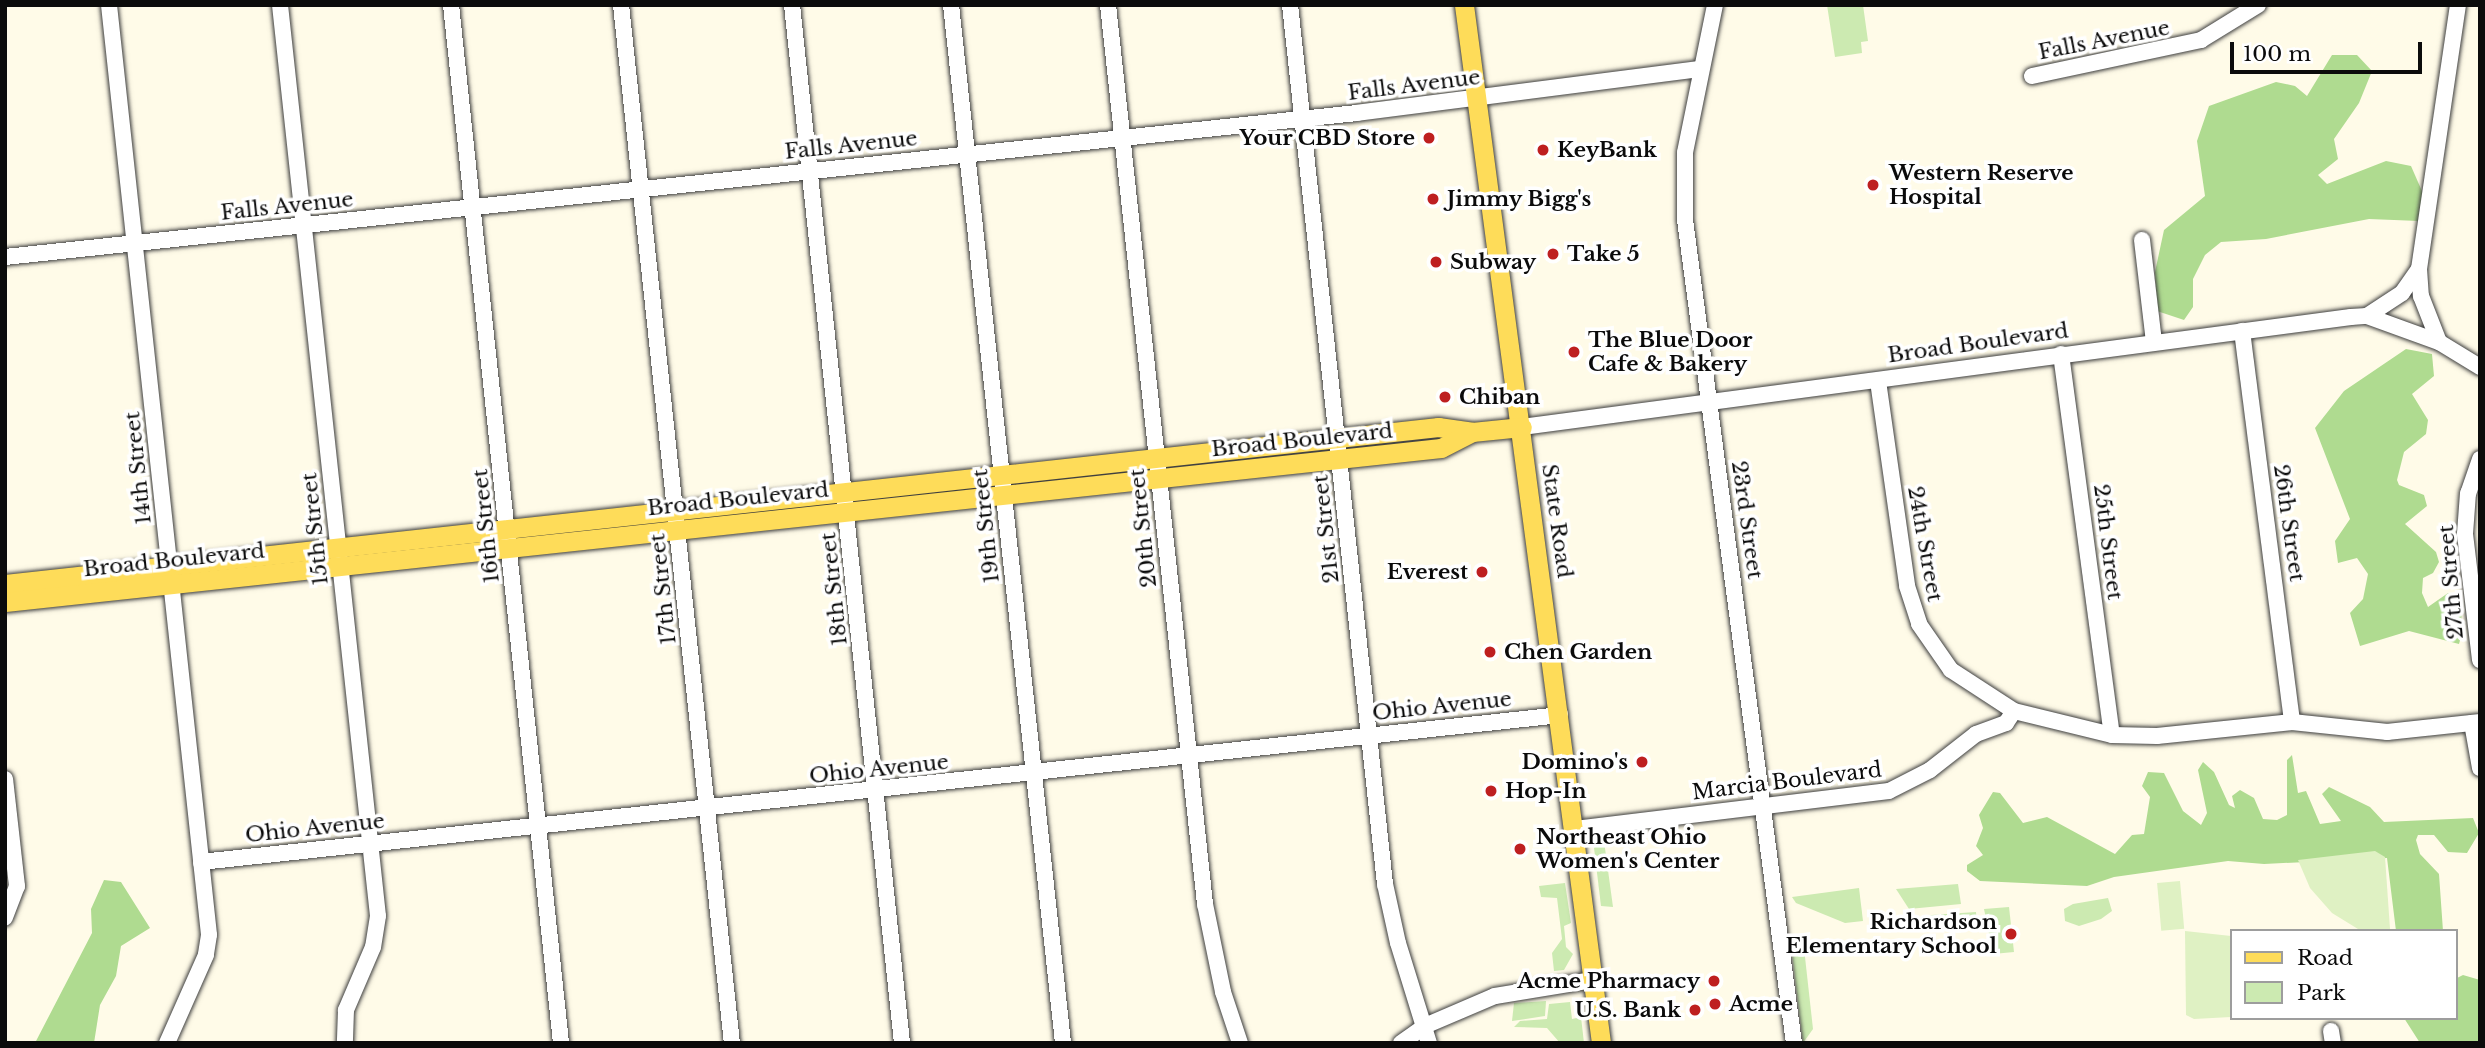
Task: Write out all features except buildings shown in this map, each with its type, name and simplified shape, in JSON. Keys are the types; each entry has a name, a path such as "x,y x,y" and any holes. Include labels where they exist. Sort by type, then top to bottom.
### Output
{"main road":[{"name":"State Road","path":"1464,5 1522,427 1601,1043"},
{"name":"Broad Boulevard","path":"5,584 170,574 1338,449 1441,448 1472,432 1522,427"},
{"name":"Broad Boulevard","path":"5,603 170,574"}],"street":[{"name":"14th Street","path":"109,5 209,945 167,1043"},
{"name":"15th Street","path":"280,5 378,926 346,1010 345,1043"},
{"name":"16th Street","path":"451,5 561,1043"},
{"name":"17th Street","path":"621,5 732,1043"},
{"name":"18th Street","path":"792,5 902,1043"},
{"name":"19th Street","path":"951,5 1063,1043"},
{"name":"20th Street","path":"1108,5 1188,756 1211,944 1240,1043"},
{"name":"21st Street","path":"1290,5 1388,904 1427,1025 1429,1043"},
{"name":"23rd Street","path":"1715,5 1699,69 1684,194 1794,1043"},
{"name":"Falls Avenue","path":"2032,76 2201,40 2258,5"},
{"path":"2439,342 2421,296 2419,268 2458,5"},
{"name":"Falls Avenue","path":"5,257 1476,99 1699,69"},
{"path":"2142,240 2154,341"},
{"path":"2367,316 2402,293 2419,268"},
{"name":"Broad Boulevard","path":"1522,427 1878,381 2154,341 2367,316 2439,342 2480,367"},
{"name":"26th Street","path":"2242,331 2292,722"},
{"name":"25th Street","path":"2061,354 2112,735"},
{"name":"24th Street","path":"1878,381 1907,586 1919,624 1951,670 2014,711"},
{"name":"27th Street","path":"2480,459 2468,494 2465,534 2480,660"},
{"path":"2014,711 2112,735 2157,736 2292,722 2387,732 2476,722 2480,768"},
{"name":"Marcia Boulevard","path":"1574,829 1889,791 1930,770 1976,734 2006,723 2014,711"},
{"name":"Ohio Avenue","path":"201,862 1560,715"},
{"path":"5,779 18,886 5,918"},
{"path":"1401,1043 1427,1025 1495,996 1593,980"}],"green space":[{"path":"1827,5 1863,5 1868,41 1861,42 1862,53 1835,57"},
{"path":"2332,55 2357,55 2372,71 2359,103 2334,139 2338,159 2318,175 2327,184 2386,161 2411,166 2425,198 2419,221 2369,219 2266,239 2221,242 2205,255 2193,279 2193,307 2184,320 2157,311 2155,272 2164,230 2205,196 2197,141 2209,106 2276,82 2295,86 2307,96"},
{"path":"2406,349 2432,354 2434,376 2412,394 2428,420 2426,434 2404,452 2397,480 2399,485 2424,495 2427,506 2405,524 2436,552 2439,562 2433,573 2423,578 2422,593 2428,607 2448,593 2461,601 2462,633 2459,644 2409,631 2360,646 2350,613 2363,599 2368,574 2357,558 2338,563 2335,541 2350,519 2315,428 2344,391"},
{"path":"2292,755 2298,793 2306,791 2320,824 2341,821 2322,794 2329,787 2370,807 2384,822 2473,818 2479,833 2467,853 2448,852 2434,835 2418,835 2416,840 2420,854 2439,874 2443,929 2396,929 2387,858 2264,864 2228,861 2114,877 2087,886 1980,881 1967,871 1967,865 1983,855 1976,846 1983,828 1979,815 1993,792 2000,793 2023,823 2047,817 2115,854 2132,835 2144,834 2150,797 2142,786 2148,772 2164,773 2183,811 2201,825 2207,813 2198,770 2203,762 2214,772 2229,805 2235,808 2232,796 2240,790 2254,798 2263,819 2277,820 2287,815 2287,760"},
{"path":"1603,837 1613,907 1601,906 1594,848"},
{"path":"2375,851 2385,857 2390,929 2358,929 2332,913 2310,888 2298,860"},
{"path":"104,880 121,882 150,928 121,946 116,976 100,1005 94,1043 35,1043 92,933 91,909"},
{"path":"2180,881 2184,929 2161,931 2157,883"},
{"path":"1565,883 1571,923 1564,926 1566,947 1573,954 1564,970 1554,971 1552,953 1562,939 1557,898 1541,897 1539,886"},
{"path":"1958,884 1961,904 1909,909 1896,889"},
{"path":"1859,888 1863,921 1845,923 1796,903 1792,897"},
{"path":"2108,898 2112,911 2101,919 2079,926 2065,921 2064,909 2073,904"},
{"path":"2009,907 2014,952 1993,954 1984,909"},
{"path":"1976,912 1977,926 1929,929 1928,915"},
{"path":"2185,931 2230,936 2230,1017 2194,1019 2186,1015"},
{"path":"1790,937 1804,948 1813,1029 1803,1043"},
{"path":"2463,975 2480,980 2480,1043 2420,1043 2405,1020 2457,1020 2457,978"},
{"path":"1546,1001 1545,1016 1512,1021 1514,1003"},
{"path":"1570,1002 1572,1019 1581,1017 1584,1043 1560,1043 1547,1028 1514,1027 1520,1021 1547,1019 1549,1004"}],"place":[{"name":"Your CBD Store","path":"1429,138"},
{"name":"KeyBank","path":"1543,150"},
{"name":"Western Reserve Hospital","path":"1873,185"},
{"name":"Jimmy Bigg's","path":"1433,199"},
{"name":"Take 5","path":"1553,254"},
{"name":"Subway","path":"1436,262"},
{"name":"The Blue Door Cafe & Bakery","path":"1574,352"},
{"name":"Chiban","path":"1445,397"},
{"name":"Everest","path":"1482,572"},
{"name":"Chen Garden","path":"1490,652"},
{"name":"Domino's","path":"1642,762"},
{"name":"Hop-In","path":"1491,791"},
{"name":"Northeast Ohio Women's Center","path":"1520,849"},
{"name":"Richardson Elementary School","path":"2011,934"},
{"name":"Acme Pharmacy","path":"1714,981"},
{"name":"Acme","path":"1715,1004"},
{"name":"U.S. Bank","path":"1695,1010"}]}
